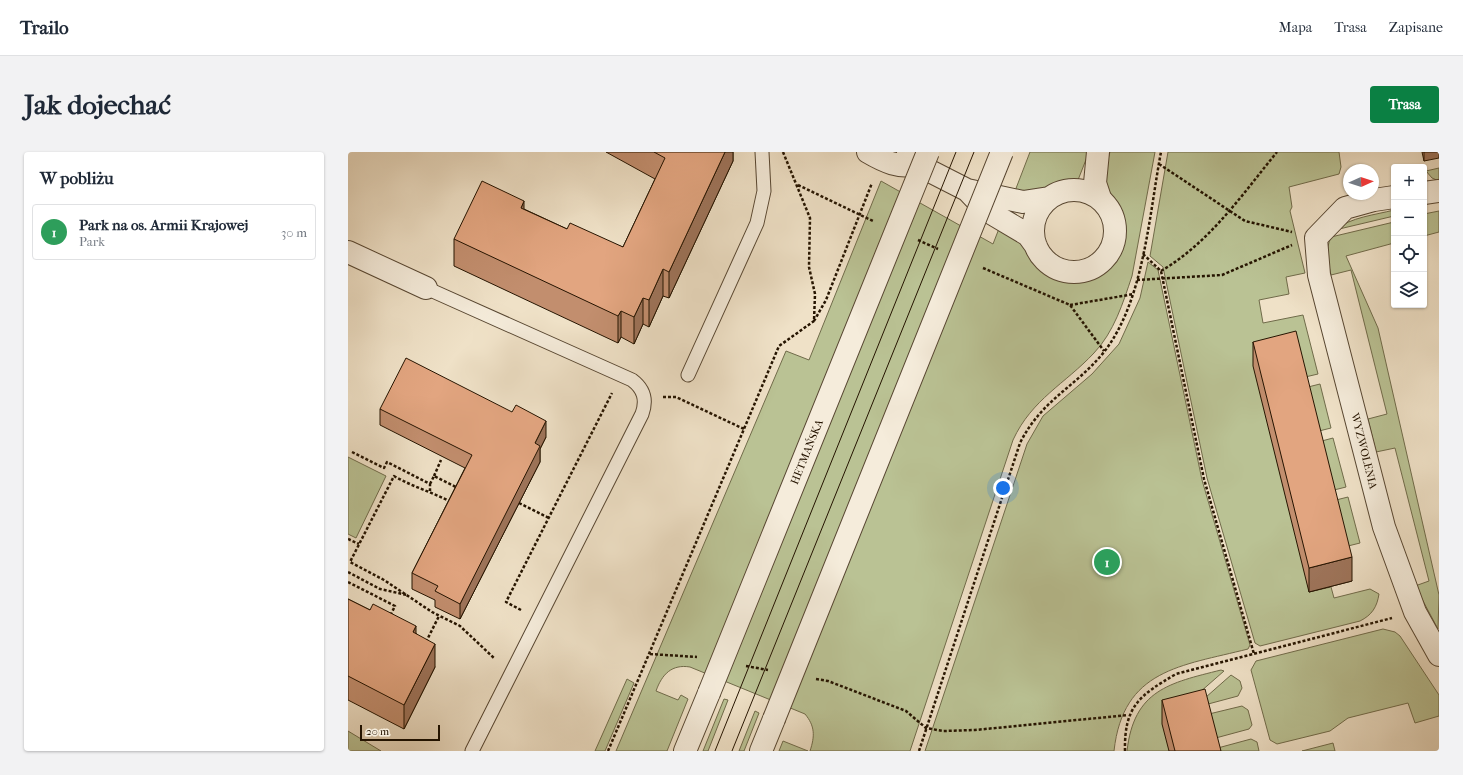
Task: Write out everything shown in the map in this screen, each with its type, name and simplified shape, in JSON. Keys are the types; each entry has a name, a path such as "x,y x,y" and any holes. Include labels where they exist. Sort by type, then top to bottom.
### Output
{"street":[{"path":"761,751 1002,152"},
{"path":"875,156 903,167 918,156 967,190 986,210 1028,235 1049,263 1058,269 1079,272 1098,264 1112,247 1115,226 1107,206 1100,198 1095,183 1098,152"},
{"name":"HETMAŃSKA","path":"685,751 918,156"},
{"path":"967,190 1023,202 1049,198 1069,190 1080,190 1100,198"},
{"path":"1427,193 1439,191"},
{"path":"1316,238 1345,208 1374,200 1391,197"},
{"path":"1036,246 1033,236 1033,225 1039,210 1049,198"},
{"name":"WYZWOLENIA","path":"1316,238 1319,274 1384,527 1415,612 1439,656"},
{"path":"348,252 426,288"}],"lane":[{"path":"688,375 757,223 764,191 762,152"},
{"path":"426,288 632,380 643,392 644,407 642,414 472,751"}],"path":[{"path":"783,152 810,218 809,267 815,294 814,321"},
{"path":"919,751 1020,443 1026,431 1040,411 1090,368 1104,351 1120,326 1134,294 1143,254 1161,152"},
{"path":"1161,271 1195,248 1230,211 1277,152"},
{"path":"608,751 779,346 814,321 826,300 875,156"},
{"path":"1159,164 1246,221 1316,238"},
{"path":"1137,280 1222,275 1292,245 1316,238"},
{"path":"1143,254 1161,271 1204,479 1254,654"},
{"path":"1070,305 1134,294"},
{"path":"539,619 506,602 614,391"},
{"path":"352,452 384,468 387,462 430,484"},
{"path":"430,491 430,484 441,460"},
{"path":"455,504 430,491 424,492 394,476 350,562 384,580 439,616 460,626 499,662"},
{"path":"434,476 462,490"},
{"path":"519,503 549,518"},
{"path":"348,539 359,544"},
{"path":"348,572 380,589 409,596"},
{"path":"348,582 395,606 388,620"},
{"path":"1125,751 1128,715 1147,690 1176,674 1415,612"},
{"path":"425,644 439,616"},
{"path":"926,728 943,731 975,730 1128,715"}],"green space":[{"path":"1030,152 1089,152 1078,180 1045,190 1015,191"},
{"path":"1110,152 1155,152 1129,286 1117,317 1101,345 1083,364 1039,403 1030,413 1013,440 910,751 810,751 813,741 813,731 811,723 805,714 690,667 684,666 668,672 661,680 656,691 678,700 681,695 688,699 667,751 616,751 786,351 809,360 881,181 993,244 1000,226 1026,247 1039,266 1053,276 1066,280 1100,270 1118,244 1118,218 1101,182"},
{"path":"1168,152 1339,152 1341,167 1339,174 1289,187 1292,207 1290,211 1305,273 1286,277 1289,294 1259,300 1263,323 1303,315 1318,374 1301,378 1309,592 1331,587 1334,598 1370,589 1379,594 1377,603 1373,610 1368,616 1360,621 1260,646 1255,643 1207,478 1163,267 1150,256"},
{"path":"1439,168 1439,181 1432,178 1427,171"},
{"path":"1391,211 1391,217 1335,230 1348,222"},
{"path":"1439,211 1439,232 1427,235 1427,213"},
{"path":"1391,223 1391,244 1346,256 1378,328 1439,595 1438,629 1415,586 1429,581 1395,448 1376,452 1368,419 1387,414 1351,270 1331,275 1328,261 1328,247 1331,237"},
{"path":"1148,262 1158,270 1202,480 1250,645 1248,649 1179,667 1159,676 1143,687 1129,703 1120,724 1114,751 925,751 1027,444 1043,416 1092,374 1119,344 1140,298"},
{"path":"1320,384 1331,428 1315,432 1304,388"},
{"path":"1333,438 1346,487 1330,491 1318,442"},
{"path":"348,457 386,476 356,538 348,534"},
{"path":"1348,497 1360,543 1344,547 1332,501"},
{"path":"1383,629 1395,632 1400,636 1439,695 1439,716 1415,723 1408,703 1348,718 1330,731 1277,744 1270,740 1251,670 1256,661"},
{"path":"1221,670 1224,671 1183,707 1169,751 1127,751 1131,731 1137,714 1146,702 1157,692 1170,685"},
{"path":"1231,675 1240,681 1242,688 1238,696 1197,707 1197,705"},
{"path":"627,679 634,683 605,751 595,751"},
{"path":"724,699 728,700 708,751 703,751"},
{"path":"1242,706 1248,710 1252,725 1249,729 1212,739 1209,714"},
{"path":"755,711 759,713 744,751 739,751"},
{"path":"348,731 381,751 348,751"},
{"path":"1251,739 1257,742 1259,751 1215,751 1214,749"},
{"path":"783,741 808,751 779,751"},
{"path":"1333,743 1335,751 1302,751"}],"building":[{"path":"654,152 725,152 669,272 663,269 649,300 643,298 634,317 621,311 618,316 454,239 482,181 524,201 521,208 567,229 570,223 623,247 665,158"},
{"path":"1296,331 1352,557 1309,568 1253,342"},
{"path":"406,358 512,412 516,405 546,421 535,443 540,446 460,604 435,591 438,586 412,573 472,455 380,409"},
{"path":"348,599 370,610 373,604 416,626 413,632 435,644 404,705 348,676"},
{"path":"1205,689 1221,751 1175,751 1162,700"}],"tram line":[{"path":"715,751 956,152"},
{"path":"732,751 974,152"}],"place":[{"name":"Park na os. Armii Krajowej","path":"1107,562"}]}
